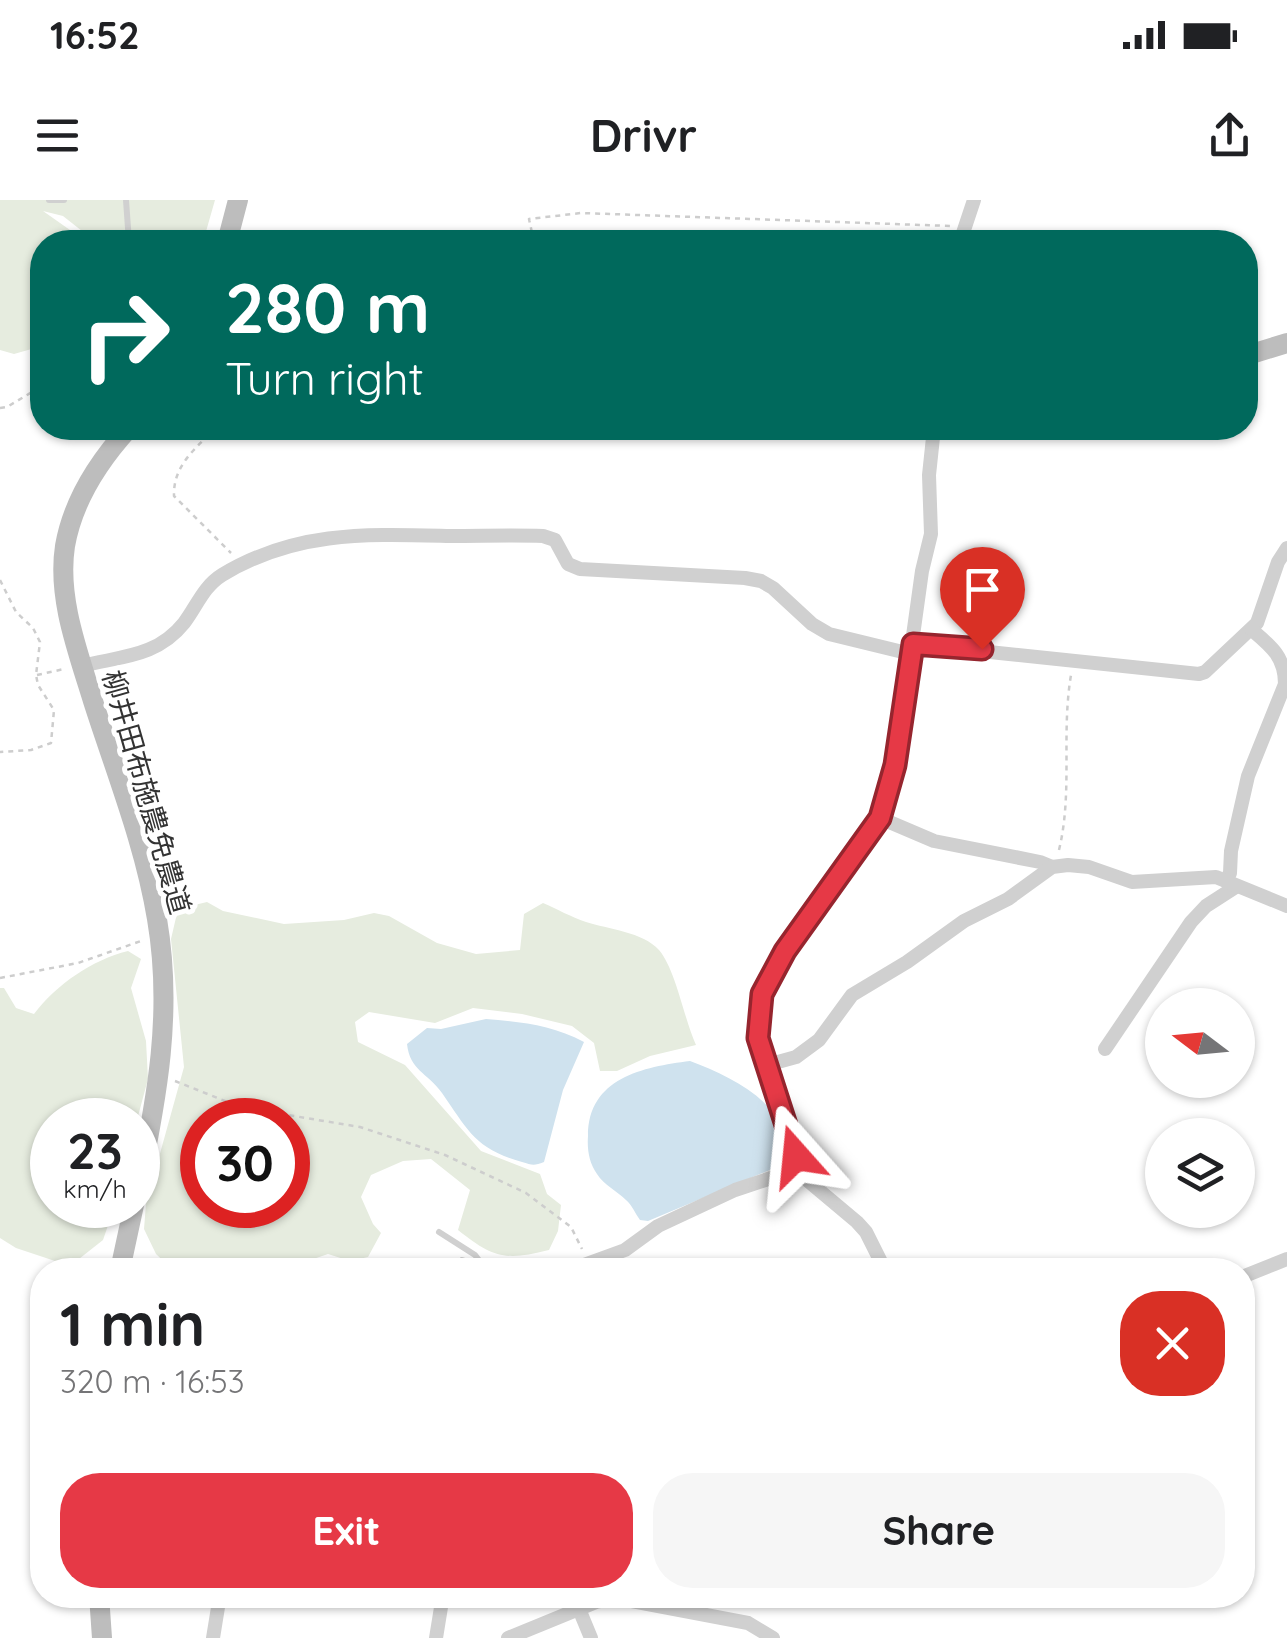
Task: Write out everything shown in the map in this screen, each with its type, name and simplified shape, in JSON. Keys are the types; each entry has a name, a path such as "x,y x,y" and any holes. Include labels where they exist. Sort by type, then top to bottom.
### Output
{"street":[{"path":"230,230 238,200"},
{"path":"963,230 974,200"},
{"path":"1258,352 1287,343"},
{"name":"柳井田布施農免農道","path":"119,440 82,493 65,548 66,602 157,918 165,1018 155,1098"},
{"path":"794,1170 793,1142 758,1038 758,1015 766,980 880,818 895,765 931,534 929,475 933,440"},
{"path":"82,666 118,660 162,644 188,618 212,582 243,565 309,541 348,534 549,537 558,544 568,564 580,568 760,582 773,588 812,624 829,634 912,649 1075,659 1199,674 1252,630 1287,548"},
{"path":"1232,884 1230,850 1248,776 1285,684 1285,671 1276,650 1252,630"},
{"path":"880,818 934,841 1055,866 1089,867 1132,882 1198,876 1232,884 1287,906"},
{"path":"767,1065 796,1057 819,1040 852,995 907,962 964,920 1008,899 1055,866"},
{"path":"1106,1049 1191,922 1232,884"},
{"path":"603,1258 625,1250 658,1226 736,1190 794,1170 808,1178 866,1232 879,1258"},
{"path":"123,1258 129,1228"},
{"path":"1255,1272 1287,1259"},
{"path":"101,1608 102,1638"},
{"path":"213,1638 218,1608"},
{"path":"436,1638 440,1608"},
{"path":"508,1638 582,1608"},
{"path":"677,1608 748,1623 773,1638"},
{"path":"579,1609 591,1638"}],"lane":[{"path":"49,200 64,200"},
{"path":"126,200 127,230"},
{"path":"439,1232 478,1258"}],"path":[{"path":"531,230 529,219 581,213 868,222 925,230"},
{"path":"0,408 7,408 30,394"},
{"path":"204,440 185,459 174,480 174,496 243,565"},
{"path":"0,580 16,612 33,628 40,642 36,676 54,710 52,743 31,750 0,752"},
{"path":"1055,866 1068,798 1065,760 1075,659"},
{"path":"36,676 82,666"},
{"path":"0,978 78,963 147,939"},
{"path":"160,1074 240,1107 360,1127 494,1176 526,1192 572,1228 587,1258"}],"shaded area":[{"path":"0,200 215,200 206,230 81,230 63,216 43,211 70,230 30,230 30,349 14,354 0,350"},
{"path":"207,902 223,911 284,924 344,920 374,913 389,916 437,943 476,954 520,950 524,914 543,903 586,922 635,935 659,950 696,1045 650,1056 617,1071 600,1071 594,1043 572,1026 522,1014 473,1008 435,1023 369,1012 355,1022 358,1042 405,1065 481,1151 540,1174 547,1194 561,1205 558,1231 549,1250 510,1256 491,1252 458,1230 470,1190 431,1159 403,1161 371,1175 361,1197 381,1233 368,1257 341,1258 328,1254 316,1258 160,1258 144,1228 160,1228 160,1154 184,1067 171,939 178,909"},
{"path":"128,951 141,959 131,988 146,1041 148,1079 143,1098 30,1098 30,1228 107,1228 103,1240 80,1258 46,1258 0,1238 0,988 4,988 16,1008 34,1014 76,975 101,960"}],"water":[{"path":"486,1019 548,1028 584,1042 563,1090 544,1162 525,1163 483,1144 466,1128 409,1053 407,1044 427,1028 441,1029"},
{"path":"690,1061 734,1081 764,1102 777,1119 787,1149 772,1169 648,1221 640,1220 592,1165 588,1146 590,1116 597,1101 621,1079 654,1067"}],"route":[{"path":"796,1156 758,1038 758,1015 766,980 880,818 895,765 913,644 982,649"}]}
